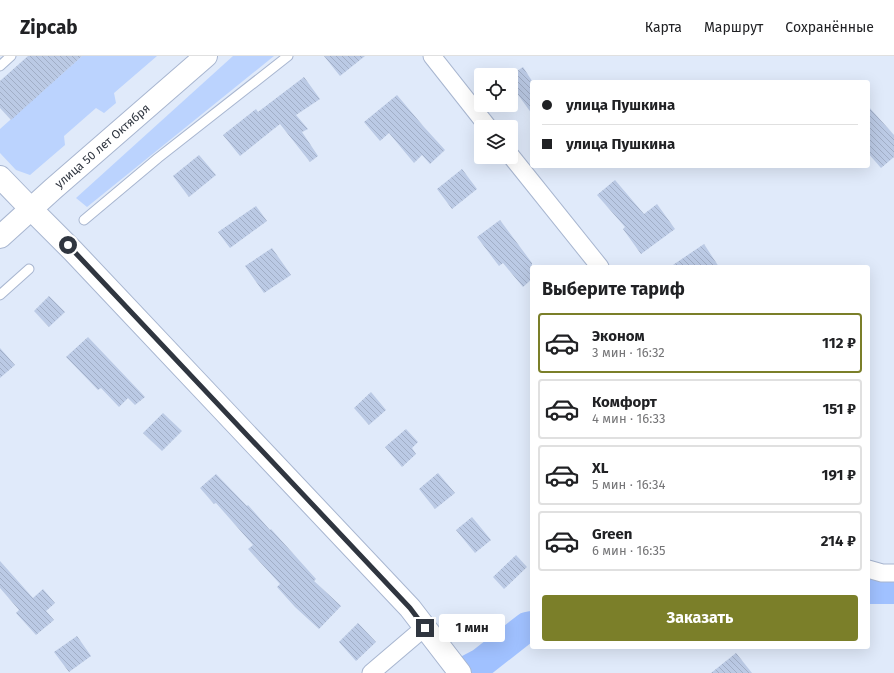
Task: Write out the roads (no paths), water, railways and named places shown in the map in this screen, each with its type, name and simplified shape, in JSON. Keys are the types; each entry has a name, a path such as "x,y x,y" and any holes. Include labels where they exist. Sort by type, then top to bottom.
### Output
{"street":[{"name":"улица 50 лет Октября","path":"0,237 52,189 206,56"},
{"path":"432,56 482,120"},
{"path":"517,164 598,265"},
{"path":"0,177 74,251 405,602 460,673"},
{"path":"870,570 882,573 894,573"},
{"path":"371,673 425,628"}],"lane":[{"path":"0,66 11,56"},
{"path":"84,220 164,153 288,56"},
{"path":"0,295 29,269"}],"waterway":[{"path":"870,589 894,589"},
{"path":"462,673 481,663 527,627 530,626"}]}
